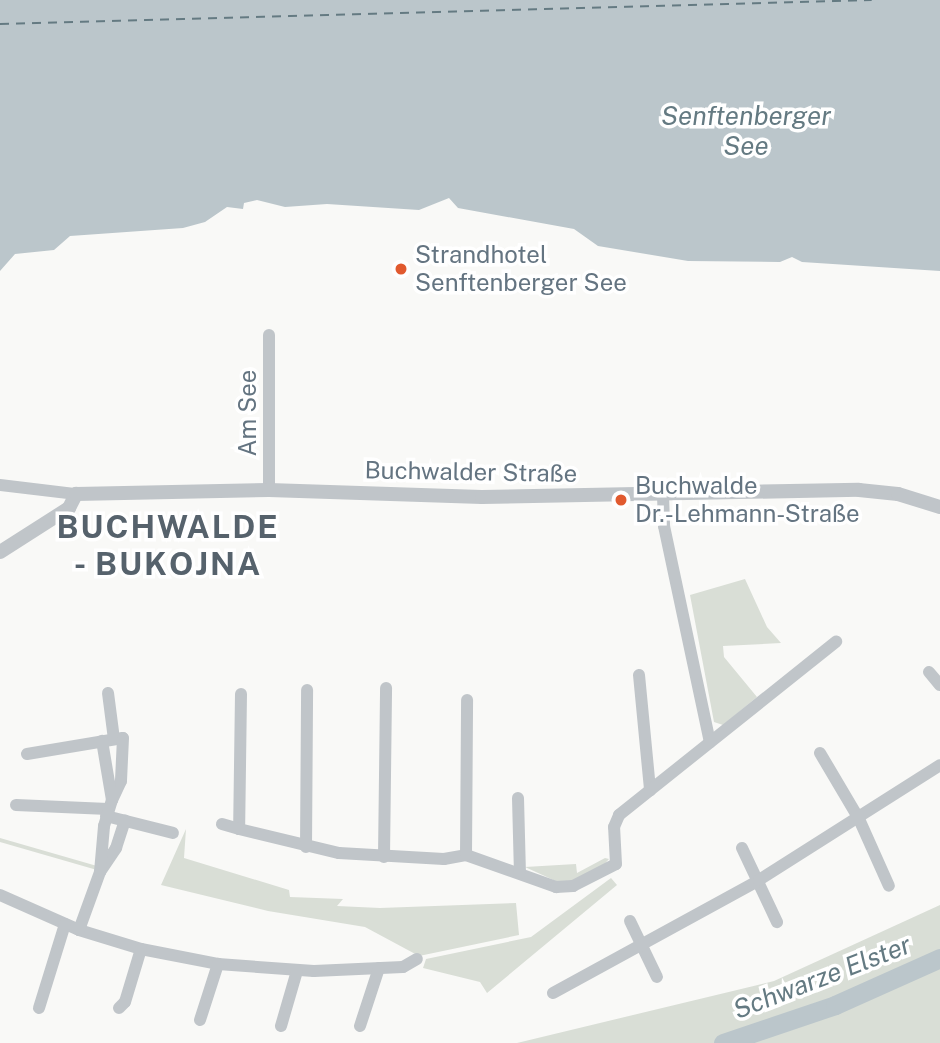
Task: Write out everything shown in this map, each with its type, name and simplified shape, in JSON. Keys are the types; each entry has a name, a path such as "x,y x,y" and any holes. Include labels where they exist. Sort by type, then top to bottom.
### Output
{"street":[{"name":"Am See","path":"269,490 270,335"},
{"name":"Buchwalder Straße","path":"0,485 76,494 269,490 482,497 859,490 898,494 940,507"},
{"path":"0,552 69,508 76,494"},
{"path":"663,495 664,526 710,743"},
{"path":"222,824 306,847 384,857 467,855 556,887 573,886 616,864 614,827 619,815 836,642"},
{"path":"929,672 940,685"},
{"path":"639,674 650,790"},
{"path":"384,857 386,688"},
{"path":"306,847 307,690"},
{"path":"79,930 100,872 109,808 108,693"},
{"path":"239,829 241,694"},
{"path":"467,701 467,855"},
{"path":"27,754 123,738 121,780 109,808"},
{"path":"820,753 859,819 890,886"},
{"path":"553,993 759,880 859,819 940,765"},
{"path":"518,798 520,873"},
{"path":"16,805 109,808 125,820 173,833"},
{"path":"100,872 116,848 125,820"},
{"path":"742,848 777,922"},
{"path":"0,895 79,930 141,949 218,964 297,971 403,967 417,959"},
{"path":"630,921 657,976"},
{"path":"39,1008 65,924"},
{"path":"119,1008 125,1002 141,949"},
{"path":"200,1020 218,964"},
{"path":"360,1026 379,968"},
{"path":"281,1026 297,971"}],"shaded area":[{"path":"745,579 767,627 781,643 723,646 724,657 757,697 723,725 714,722 690,595"},
{"path":"186,829 184,858 289,890 290,897 343,899 337,906 380,908 516,903 519,935 419,956 365,927 268,911 161,885"},
{"path":"0,838 97,866 97,870 0,842"},
{"path":"605,858 609,859 602,867 572,883 560,883 525,867 576,864 577,873"},
{"path":"611,878 617,885 487,993 480,982 423,968 426,959 531,937"},
{"path":"940,905 940,1043 517,1043 774,981"}],"water":[{"name":"Senftenberger See","path":"0,0 940,0 940,271 802,262 792,257 780,262 688,261 598,246 574,229 458,208 449,198 419,210 327,204 285,207 257,200 244,203 243,209 227,207 205,222 183,228 70,236 54,250 15,254 0,271"}],"waterway":[{"name":"Schwarze Elster","path":"723,1043 835,1005 940,958"}],"ferry route":[{"path":"0,24 872,0"}],"place":[{"name":"Strandhotel Senftenberger See","path":"401,269"},
{"name":"Buchwalde Dr.-Lehmann-Straße","path":"621,500"}],"district":[{"name":"BUCHWALDE - BUKOJNA","path":"168,546"}]}
